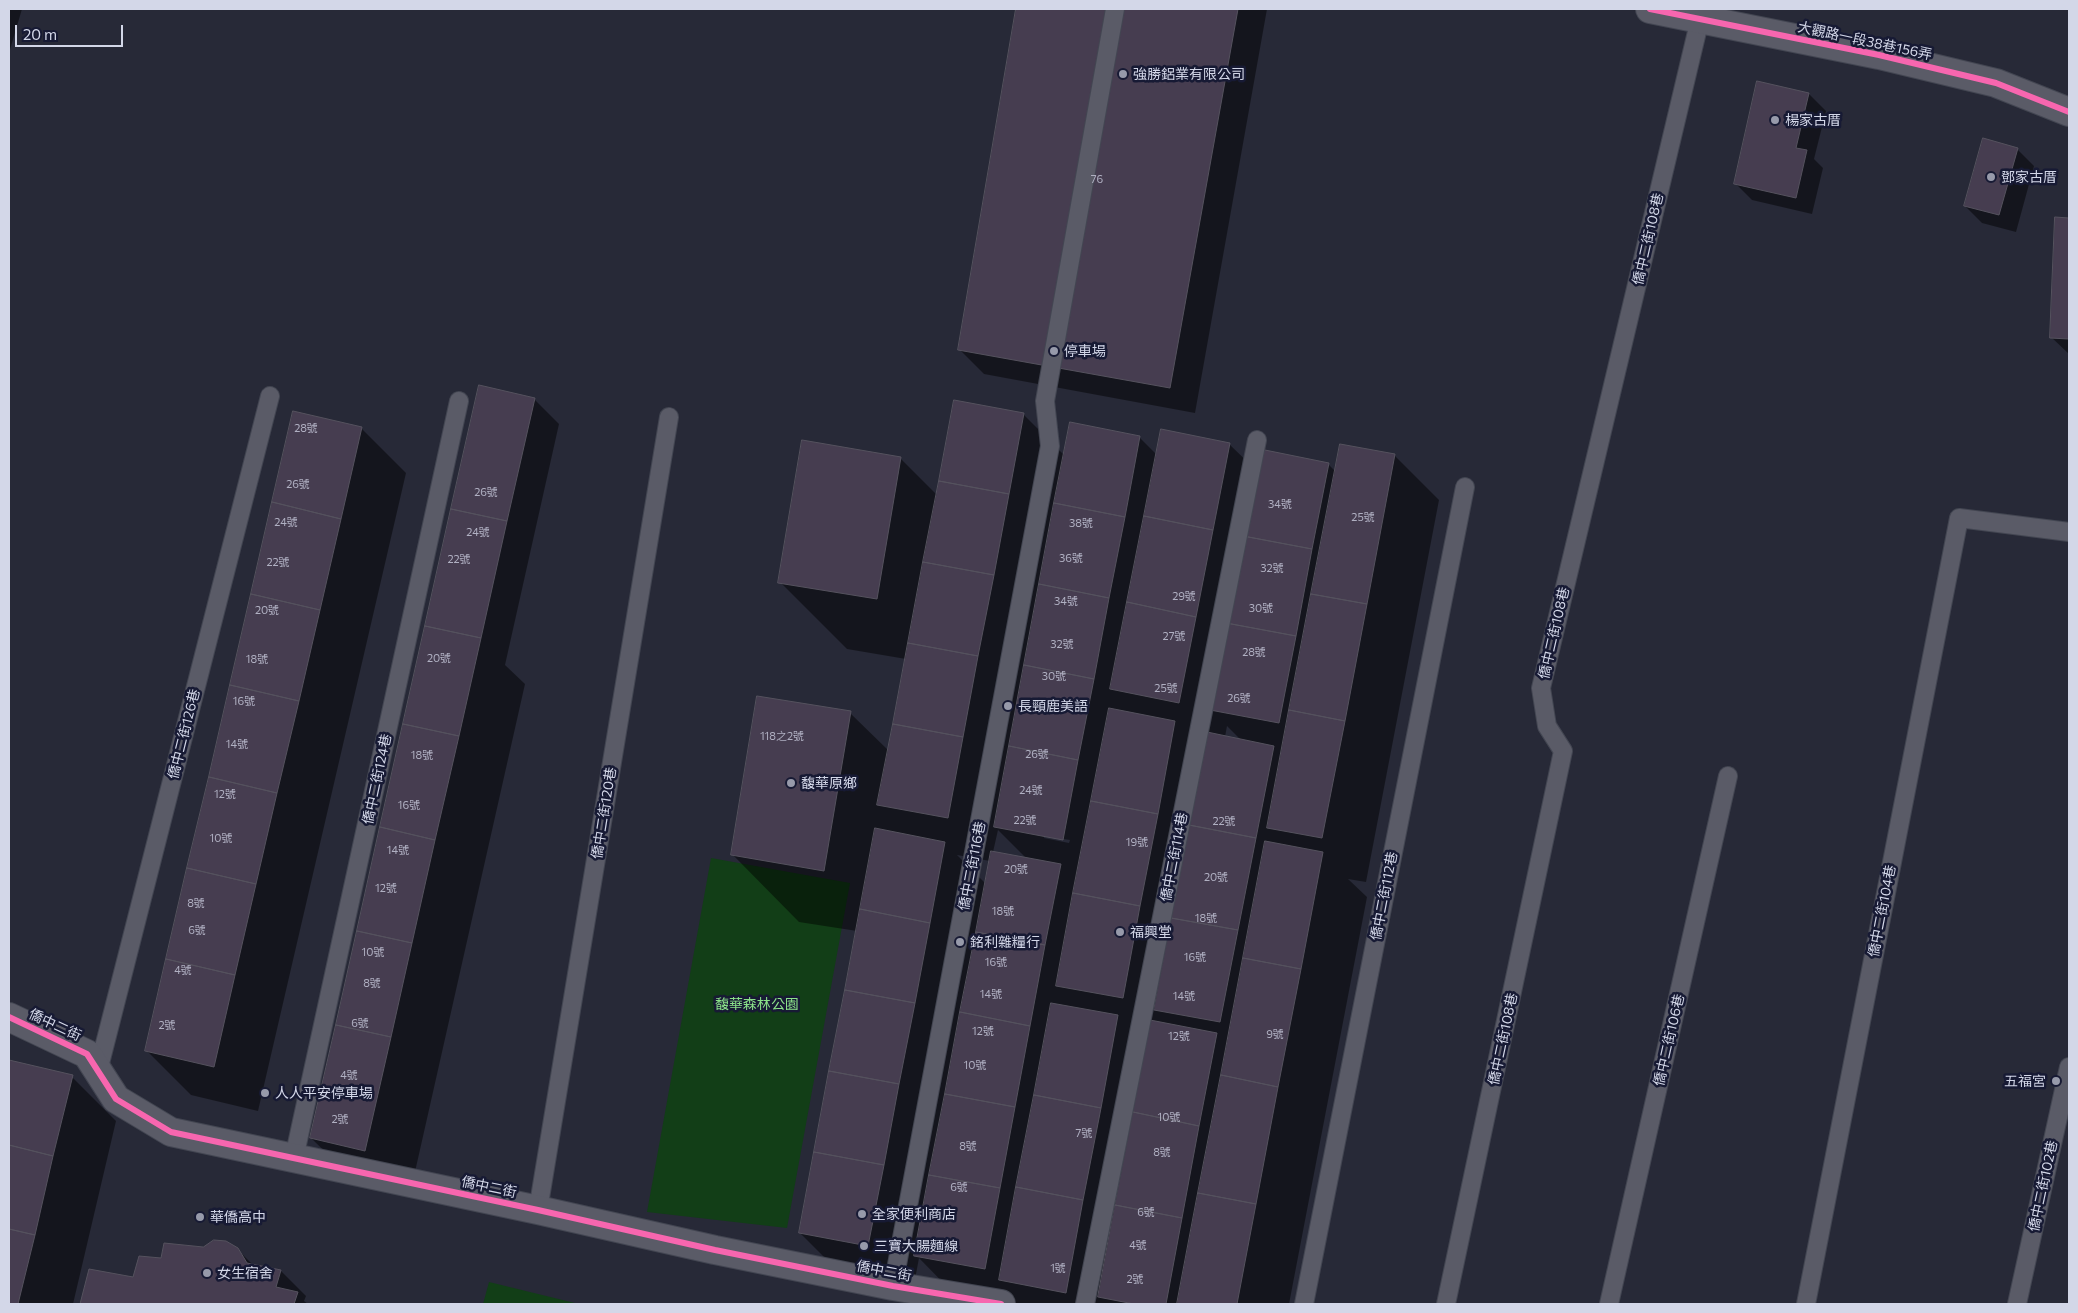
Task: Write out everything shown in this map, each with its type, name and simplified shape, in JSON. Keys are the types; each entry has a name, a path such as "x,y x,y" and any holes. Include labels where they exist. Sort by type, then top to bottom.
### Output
{"street":[{"name":"大觀路一段38巷156弄","path":"1650,9 1879,55 1996,83 2069,112"},
{"name":"僑中二街","path":"9,1017 87,1054 116,1098 172,1132 538,1210 715,1250 893,1286 1001,1304"}],"lane":[{"name":"僑中二街116巷","path":"893,1286 1050,446 1045,401 1115,9"},
{"name":"僑中二街108巷","path":"1446,1304 1564,751 1547,726 1541,688 1700,19"},
{"name":"僑中二街126巷","path":"98,1071 270,396"},
{"name":"僑中二街124巷","path":"294,1158 459,401"},
{"name":"僑中二街120巷","path":"538,1210 669,417"},
{"name":"僑中二街114巷","path":"1085,1304 1257,440"},
{"name":"僑中二街112巷","path":"1304,1304 1465,487"},
{"name":"僑中二街104巷","path":"1806,1304 1959,518 2069,532"},
{"name":"僑中二街106巷","path":"1609,1304 1728,776"},
{"name":"僑中二街102巷","path":"2017,1304 2069,1067"}],"green space":[{"name":"馥華森林公園","path":"711,858 850,883 787,1228 647,1212"},
{"path":"489,1282 579,1304 483,1304"}],"building":[{"path":"1016,9 1238,9 1170,388 958,350"},
{"name":"楊家古厝","path":"1757,81 1809,93 1796,148 1807,150 1796,198 1734,184"},
{"name":"鄧家古厝","path":"1983,138 2018,148 1999,215 1964,206"},
{"path":"2055,217 2069,218 2069,339 2050,338"},
{"path":"479,385 535,398 507,521 451,509"},
{"path":"954,400 1024,413 1009,494 939,481"},
{"path":"293,411 362,427 341,519 272,502"},
{"path":"1070,422 1140,436 1125,517 1054,503"},
{"path":"1161,429 1230,443 1213,530 1144,516"},
{"path":"802,440 901,457 877,599 778,583"},
{"path":"1340,444 1395,454 1367,604 1311,594"},
{"path":"1260,449 1329,463 1312,549 1243,536"},
{"path":"939,481 1009,494 994,575 923,562"},
{"path":"272,502 341,519 320,610 251,594"},
{"path":"1054,503 1125,517 1109,598 1039,584"},
{"path":"451,509 507,521 481,638 425,626"},
{"path":"1144,516 1213,530 1196,617 1127,602"},
{"path":"1243,536 1312,549 1296,636 1226,623"},
{"path":"923,562 994,575 978,656 908,643"},
{"path":"1039,584 1109,598 1094,679 1024,665"},
{"path":"251,594 320,610 299,701 230,685"},
{"path":"1311,594 1367,604 1345,721 1289,710"},
{"path":"1127,602 1196,617 1179,703 1110,689"},
{"path":"1226,623 1296,636 1279,723 1210,710"},
{"path":"425,626 481,638 459,736 403,724"},
{"path":"908,643 978,656 963,737 893,724"},
{"path":"1024,665 1094,679 1078,760 1009,746"},
{"path":"230,685 299,701 277,793 209,777"},
{"name":"馥華原鄉","path":"757,696 851,711 824,871 731,855"},
{"path":"1109,708 1175,721 1158,814 1091,801"},
{"path":"1289,710 1345,721 1322,838 1267,828"},
{"path":"403,724 459,736 435,840 380,827"},
{"path":"893,724 963,737 948,818 877,805"},
{"path":"1207,732 1274,746 1256,838 1189,825"},
{"path":"1009,746 1078,760 1063,840 994,827"},
{"path":"209,777 277,793 256,884 187,868"},
{"path":"1091,801 1158,814 1140,906 1073,893"},
{"path":"1189,825 1256,838 1238,930 1171,918"},
{"path":"380,827 435,840 412,943 357,931"},
{"path":"875,828 945,842 930,923 860,909"},
{"path":"1265,841 1323,852 1301,969 1243,958"},
{"path":"991,851 1061,864 1045,945 976,932"},
{"path":"187,868 256,884 235,975 166,959"},
{"path":"1073,893 1140,906 1123,998 1056,986"},
{"path":"860,909 930,923 915,1003 845,990"},
{"path":"1171,918 1238,930 1220,1022 1154,1010"},
{"path":"357,931 412,943 391,1037 336,1025"},
{"path":"976,932 1045,945 1030,1026 960,1012"},
{"path":"1243,958 1301,969 1278,1087 1221,1075"},
{"path":"166,959 235,975 214,1067 145,1051"},
{"path":"845,990 915,1003 899,1084 829,1071"},
{"path":"1051,1003 1118,1015 1101,1108 1034,1095"},
{"path":"960,1012 1030,1026 1015,1107 945,1094"},
{"path":"1150,1020 1217,1033 1199,1126 1133,1112"},
{"path":"336,1025 391,1037 365,1151 310,1138"},
{"path":"9,1060 73,1075 53,1156 9,1145"},
{"path":"829,1071 899,1084 884,1165 814,1152"},
{"path":"1221,1075 1278,1087 1256,1204 1198,1193"},
{"path":"945,1094 1015,1107 1000,1188 929,1175"},
{"path":"1034,1095 1101,1108 1083,1200 1016,1187"},
{"path":"1133,1112 1199,1126 1182,1218 1115,1205"},
{"path":"9,1145 53,1156 35,1235 9,1229"},
{"path":"814,1152 884,1165 868,1246 799,1233"},
{"path":"929,1175 1000,1188 985,1269 914,1256"},
{"path":"1016,1187 1083,1200 1066,1293 999,1280"},
{"path":"1198,1193 1256,1204 1237,1304 1177,1304"},
{"path":"1115,1205 1182,1218 1166,1304 1134,1304 1098,1297"},
{"path":"9,1229 35,1235 18,1304 9,1304"},
{"name":"女生宿舍","path":"214,1240 226,1241 238,1248 247,1263 281,1270 276,1287 298,1292 294,1304 80,1304 89,1269 133,1277 139,1256 161,1258 164,1243 203,1247"}],"cycle path":[{"path":"1650,9 1879,55 1996,83 2069,112"},
{"path":"9,1017 87,1054 116,1099 171,1132 538,1210 715,1250 893,1286 1001,1304"}],"place":[{"name":"強勝鋁業有限公司","path":"1123,74"},
{"name":"楊家古厝","path":"1775,120"},
{"name":"鄧家古厝","path":"1991,177"},
{"name":"停車場","path":"1054,351"},
{"name":"長頸鹿美語","path":"1008,706"},
{"name":"馥華原鄉","path":"791,783"},
{"name":"福興堂","path":"1120,932"},
{"name":"銘利雜糧行","path":"960,942"},
{"name":"五福宮","path":"2056,1081"},
{"name":"人人平安停車場","path":"265,1093"},
{"name":"全家便利商店","path":"862,1214"},
{"name":"華僑高中","path":"200,1217"},
{"name":"三寶大腸麵線","path":"864,1246"},
{"name":"女生宿舍","path":"207,1273"}]}
